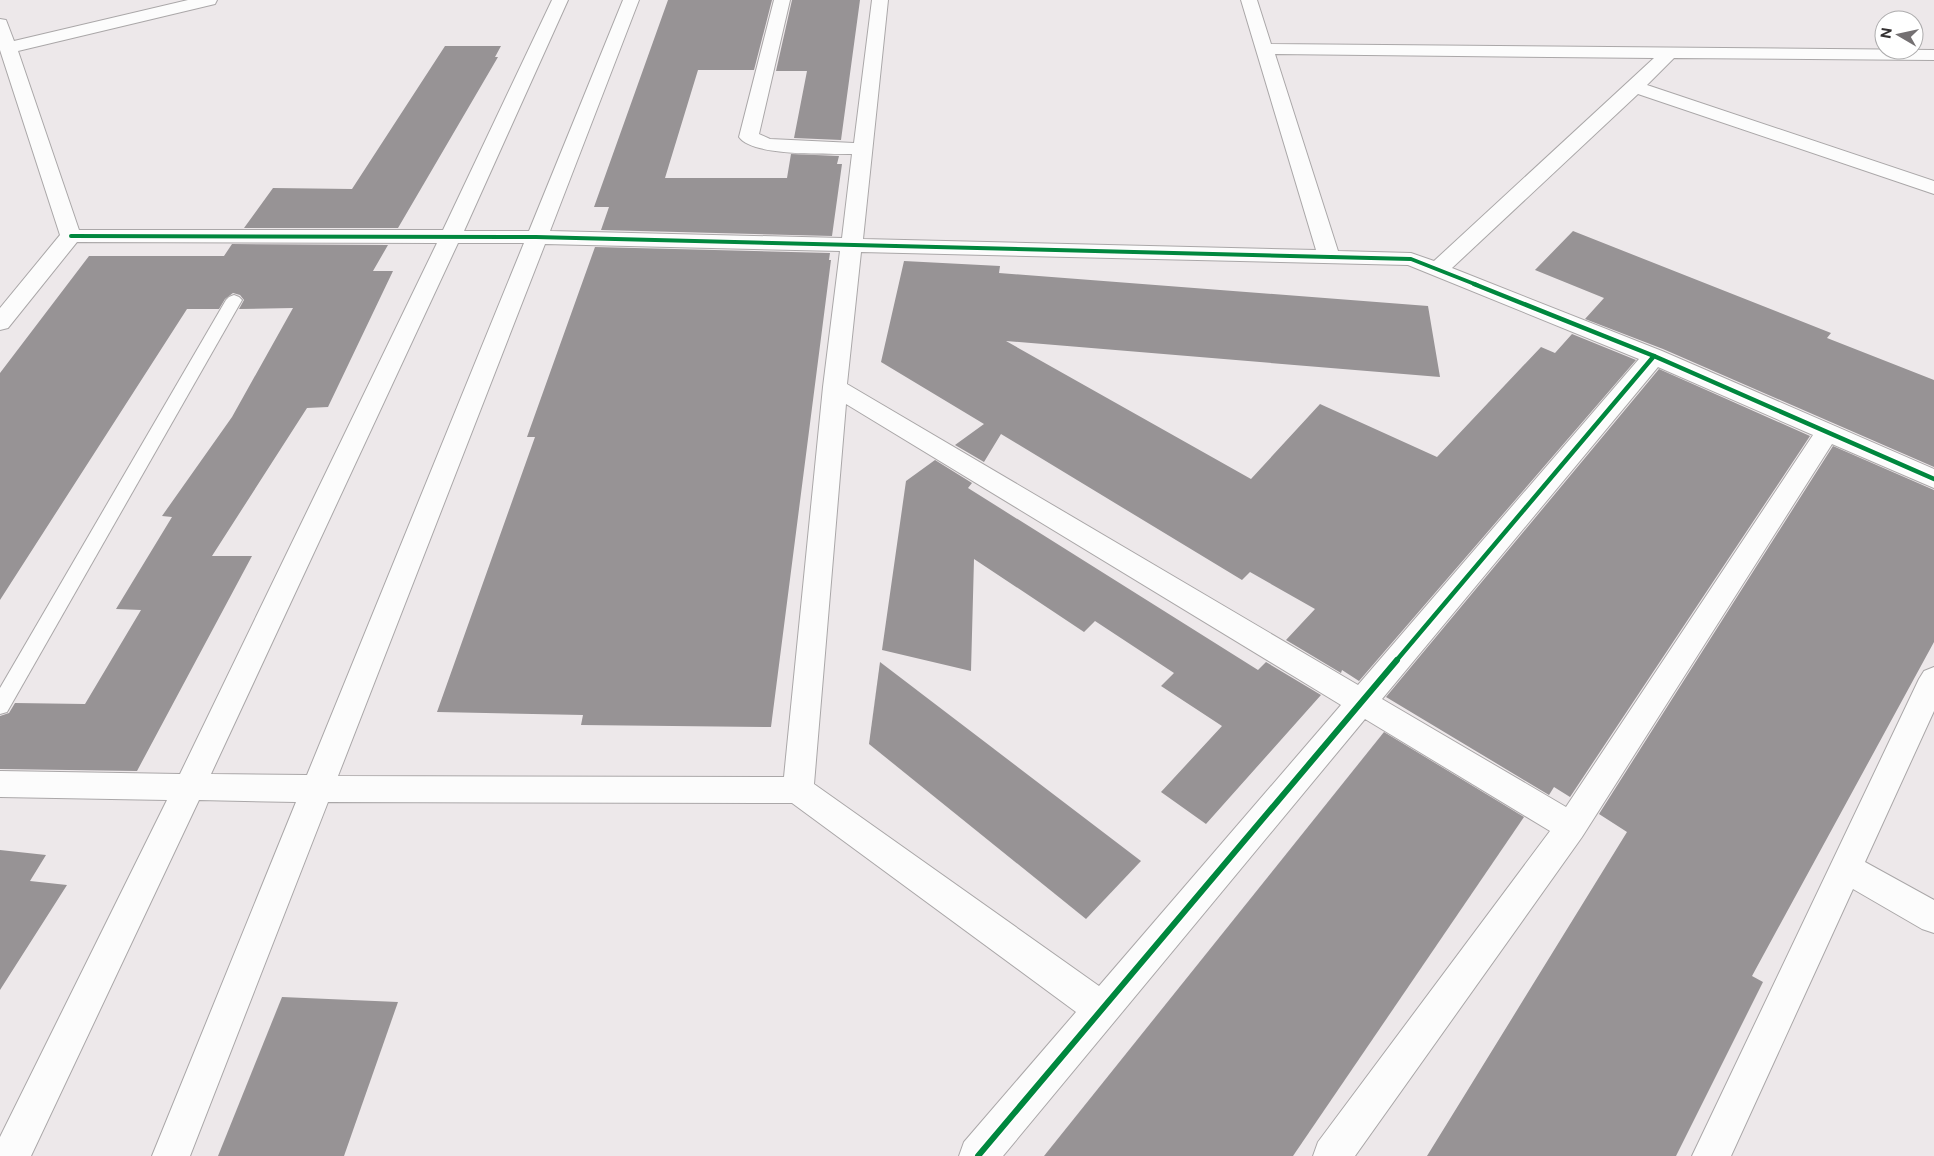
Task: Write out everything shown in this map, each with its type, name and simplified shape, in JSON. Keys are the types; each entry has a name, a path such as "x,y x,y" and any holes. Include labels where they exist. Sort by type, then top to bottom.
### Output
{"street":[{"path":"8,48 209,0"},
{"path":"11,1156 190,788 451,238 560,0"},
{"path":"171,1156 631,0"},
{"path":"782,0 749,137 767,145 863,149"},
{"path":"798,790 836,387 880,0"},
{"path":"1249,0 1330,258"},
{"path":"0,24 71,236"},
{"path":"1264,49 1934,55"},
{"path":"1438,269 1636,87 1669,53"},
{"path":"1636,87 1934,188"},
{"path":"71,236 536,237 1411,259 1654,356 1934,479"},
{"path":"0,322 71,236"},
{"path":"978,1156 1654,356"},
{"path":"836,387 1571,827"},
{"path":"1332,1156 1571,827 1828,431"},
{"path":"1716,1154 1934,679"},
{"path":"0,784 317,789 798,790 1101,1009"},
{"path":"1846,868 1934,918"}],"lane":[{"path":"0,706 234,300"}],"building":[{"path":"668,0 772,0 754,70 698,70 665,178 787,178 791,154 839,156 837,164 842,164 832,236 601,230 609,207 594,207"},
{"path":"792,0 860,0 841,140 794,138 807,71 776,71"},
{"path":"445,46 501,46 495,57 498,57 398,228 244,228 273,188 352,189"},
{"path":"1573,231 1831,333 1827,338 1934,380 1934,467 1663,349 1585,319 1604,298 1535,270"},
{"path":"232,244 388,245 373,271 393,271 328,407 307,408 212,556 252,556 137,771 0,769 0,716 9,713 15,703 85,704 141,610 116,609 172,517 162,516 232,417 293,308 239,309 244,300 240,295 233,293 225,299 219,309 187,309 0,600 0,373 89,256 224,256"},
{"path":"595,247 830,253 829,260 831,260 771,727 581,725 583,715 437,712 535,437 527,437"},
{"path":"904,261 1000,266 999,273 1428,306 1440,377 1006,341 1251,479 1320,404 1437,457 1541,347 1555,353 1572,334 1636,360 1359,681 1342,670 1341,673 1286,640 1315,609 1250,572 1242,580 1001,434 984,462 955,445 984,424 881,362"},
{"path":"1659,369 1810,436 1570,797 1554,787 1549,795 1386,697"},
{"path":"1833,446 1934,490 1934,642 1752,976 1763,982 1676,1156 1427,1156 1627,832 1599,814"},
{"path":"935,460 972,483 968,488 1258,670 1266,662 1321,695 1206,824 1161,792 1222,726 1161,686 1174,673 1095,621 1084,632 974,559 971,671 882,650 906,481"},
{"path":"880,662 1141,861 1086,919 869,744"},
{"path":"1384,732 1524,817 1293,1156 1044,1156"},
{"path":"0,850 46,855 30,881 67,885 0,990"},
{"path":"282,997 398,1002 344,1156 218,1156"}],"cycle path":[{"path":"71,236 536,237 1411,259 1654,356"},
{"path":"978,1156 1654,356 1934,479"}]}
